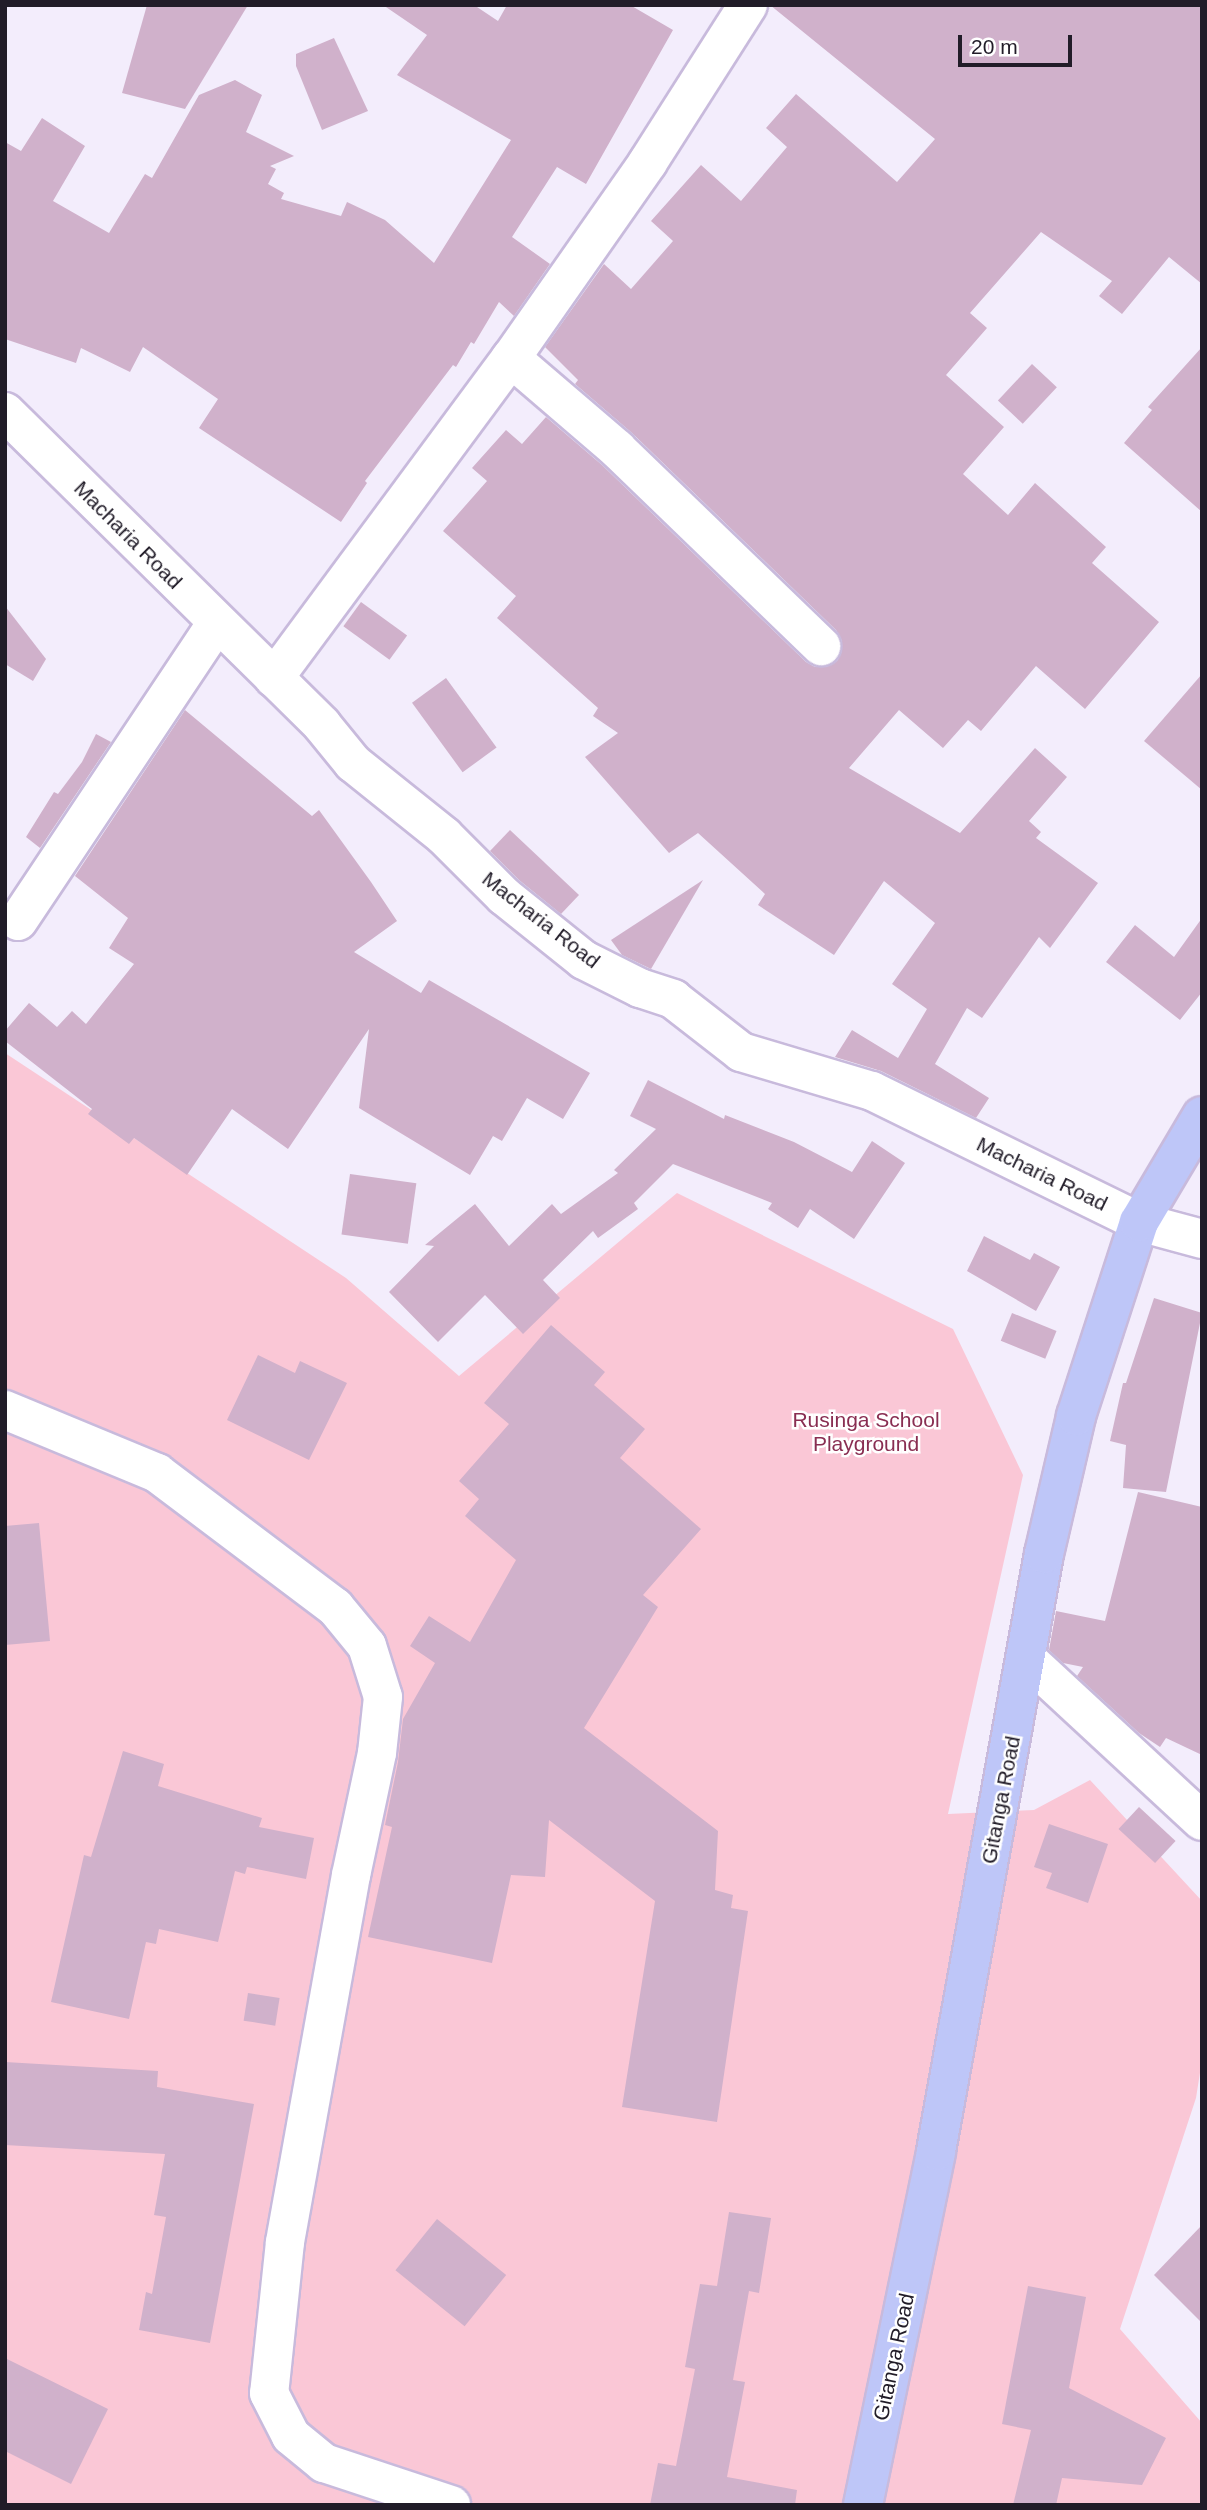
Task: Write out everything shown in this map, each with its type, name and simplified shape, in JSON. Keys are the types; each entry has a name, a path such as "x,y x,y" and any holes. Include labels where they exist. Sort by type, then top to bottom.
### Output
{"main road":[{"name":"Gitanga Road","path":"863,2505 936,2151 1044,1554 1076,1416 1139,1222 1202,1116"}],"street":[{"path":"274,678 511,358 648,162 748,5"},
{"path":"511,358 617,449 821,646"},
{"name":"Macharia Road","path":"5,412 322,725 353,763 444,836 504,896 584,960 640,988 673,999 741,1052 872,1091 1139,1222 1202,1239"},
{"path":"18,921 217,623"},
{"path":"5,1410 157,1473 335,1607 367,1646 383,1697 377,1753 351,1875 285,2242 269,2393 291,2436 360,2490 451,2505"},
{"path":"1027,1659 1202,1821"}],"green space":[{"name":"Rusinga School Playground","path":"5,1053 346,1278 459,1376 677,1193 953,1329 1023,1475 948,1814 1034,1810 1090,1780 1202,1901 1202,2060 1196,2098 1120,2329 1202,2423 1202,2505 5,2505"}],"building":[{"path":"147,5 248,5 185,109 122,93"},
{"path":"383,5 474,5 498,21 507,5 630,5 673,30 586,184 557,167 512,237 550,264 514,316 499,302 474,344 471,342 456,367 453,365 365,481 367,483 341,522 199,428 218,399 143,347 130,372 81,348 76,363 5,339 5,142 21,151 42,118 85,146 53,201 109,233 145,174 152,178 199,95 235,80 262,95 246,132 294,156 270,166 276,169 268,184 284,193 281,199 341,216 347,202 385,220 434,263 511,140 397,75 427,35"},
{"path":"770,5 1202,5 1202,284 1169,257 1122,314 1099,296 1112,281 1041,232 970,313 987,328 946,375 1004,427 963,474 1008,515 1035,483 1106,547 1092,563 1159,622 1085,709 1036,666 981,731 968,720 943,748 899,710 849,768 960,833 1035,748 1067,777 1029,821 1041,832 1036,838 1098,883 1050,948 1039,937 982,1018 967,1008 935,1064 989,1098 976,1118 881,1071 835,1057 852,1030 898,1058 927,1009 892,984 935,923 884,881 834,955 758,905 765,894 698,833 669,853 585,757 618,733 593,716 598,708 497,618 516,596 443,531 487,481 472,468 506,430 522,444 546,417 602,465 806,662 815,667 826,667 837,661 842,651 842,641 836,630 632,433 575,384 578,380 545,347 604,264 631,289 673,241 651,221 701,165 741,201 787,147 766,128 796,94 897,182 935,139"},
{"path":"334,38 368,111 322,130 296,66 296,54"},
{"path":"1202,347 1202,512 1124,443 1152,410 1148,407"},
{"path":"1032,364 1057,387 1023,424 998,401"},
{"path":"361,602 407,636 389,660 343,626"},
{"path":"5,606 46,659 33,681 5,664"},
{"path":"1202,674 1202,790 1144,741"},
{"path":"446,678 497,748 463,772 412,703"},
{"path":"185,710 312,816 319,810 371,882 397,921 354,952 421,993 429,980 590,1073 563,1119 527,1098 502,1141 493,1136 470,1175 359,1108 369,1029 288,1149 232,1109 187,1175 134,1138 129,1144 88,1114 92,1109 5,1041 5,1031 29,1003 57,1027 72,1011 86,1024 134,964 109,948 128,918 75,876"},
{"path":"96,734 111,742 40,848 26,837 54,792 58,794 82,762"},
{"path":"510,830 579,895 561,914 519,880 490,851"},
{"path":"703,880 651,969 622,955 611,940"},
{"path":"1202,918 1202,992 1180,1020 1106,962 1135,925 1174,957"},
{"path":"648,1080 724,1119 725,1115 794,1142 852,1172 872,1141 905,1163 854,1239 810,1209 798,1228 768,1209 772,1203 673,1164 634,1203 638,1209 598,1238 593,1231 543,1280 560,1298 523,1334 485,1295 438,1342 389,1292 434,1246 425,1245 475,1204 509,1246 552,1204 561,1214 618,1173 614,1170 656,1129 630,1116"},
{"path":"350,1174 416,1183 408,1244 342,1234"},
{"path":"984,1236 1030,1260 1034,1253 1060,1267 1036,1311 967,1271"},
{"path":"1154,1298 1202,1313 1166,1492 1123,1488 1126,1445 1110,1441 1123,1383 1126,1383"},
{"path":"1012,1313 1057,1331 1045,1359 1001,1341"},
{"path":"551,1325 605,1372 594,1385 645,1429 620,1458 701,1529 643,1595 658,1607 584,1728 718,1831 715,1890 733,1895 731,1908 748,1911 717,2122 622,2107 655,1901 549,1820 545,1877 511,1875 492,1963 368,1937 392,1827 385,1825 398,1762 403,1719 435,1663 410,1646 429,1616 470,1642 516,1560 465,1516 479,1499 459,1481 509,1424 484,1403"},
{"path":"258,1355 295,1373 300,1361 347,1383 309,1460 227,1420"},
{"path":"1138,1492 1202,1507 1202,1755 1166,1738 1160,1747 1139,1733 1077,1676 1083,1667 1063,1663 1049,1650 1056,1611 1105,1621"},
{"path":"39,1523 50,1641 5,1645 5,1526"},
{"path":"123,1751 164,1764 158,1786 262,1818 259,1827 314,1838 306,1879 247,1867 245,1874 235,1871 218,1942 159,1929 156,1944 146,1942 129,2019 51,2002 84,1855 91,1857"},
{"path":"1139,1807 1176,1841 1155,1863 1119,1829"},
{"path":"1049,1824 1108,1844 1088,1903 1046,1888 1052,1873 1034,1867"},
{"path":"248,1993 280,1998 275,2026 244,2021"},
{"path":"5,2062 158,2071 157,2087 254,2104 210,2343 139,2330 146,2292 152,2294 166,2217 154,2215 165,2154 5,2145"},
{"path":"729,2212 771,2218 759,2293 749,2291 733,2380 745,2382 727,2477 797,2490 795,2505 650,2505 658,2463 676,2466 695,2369 685,2367 700,2284 717,2286"},
{"path":"437,2219 506,2275 465,2326 395,2270"},
{"path":"1202,2225 1202,2323 1154,2275"},
{"path":"1028,2286 1086,2297 1069,2388 1166,2438 1142,2485 1062,2478 1056,2505 1013,2505 1031,2430 1002,2424"},
{"path":"5,2358 108,2409 71,2484 5,2451"}]}
